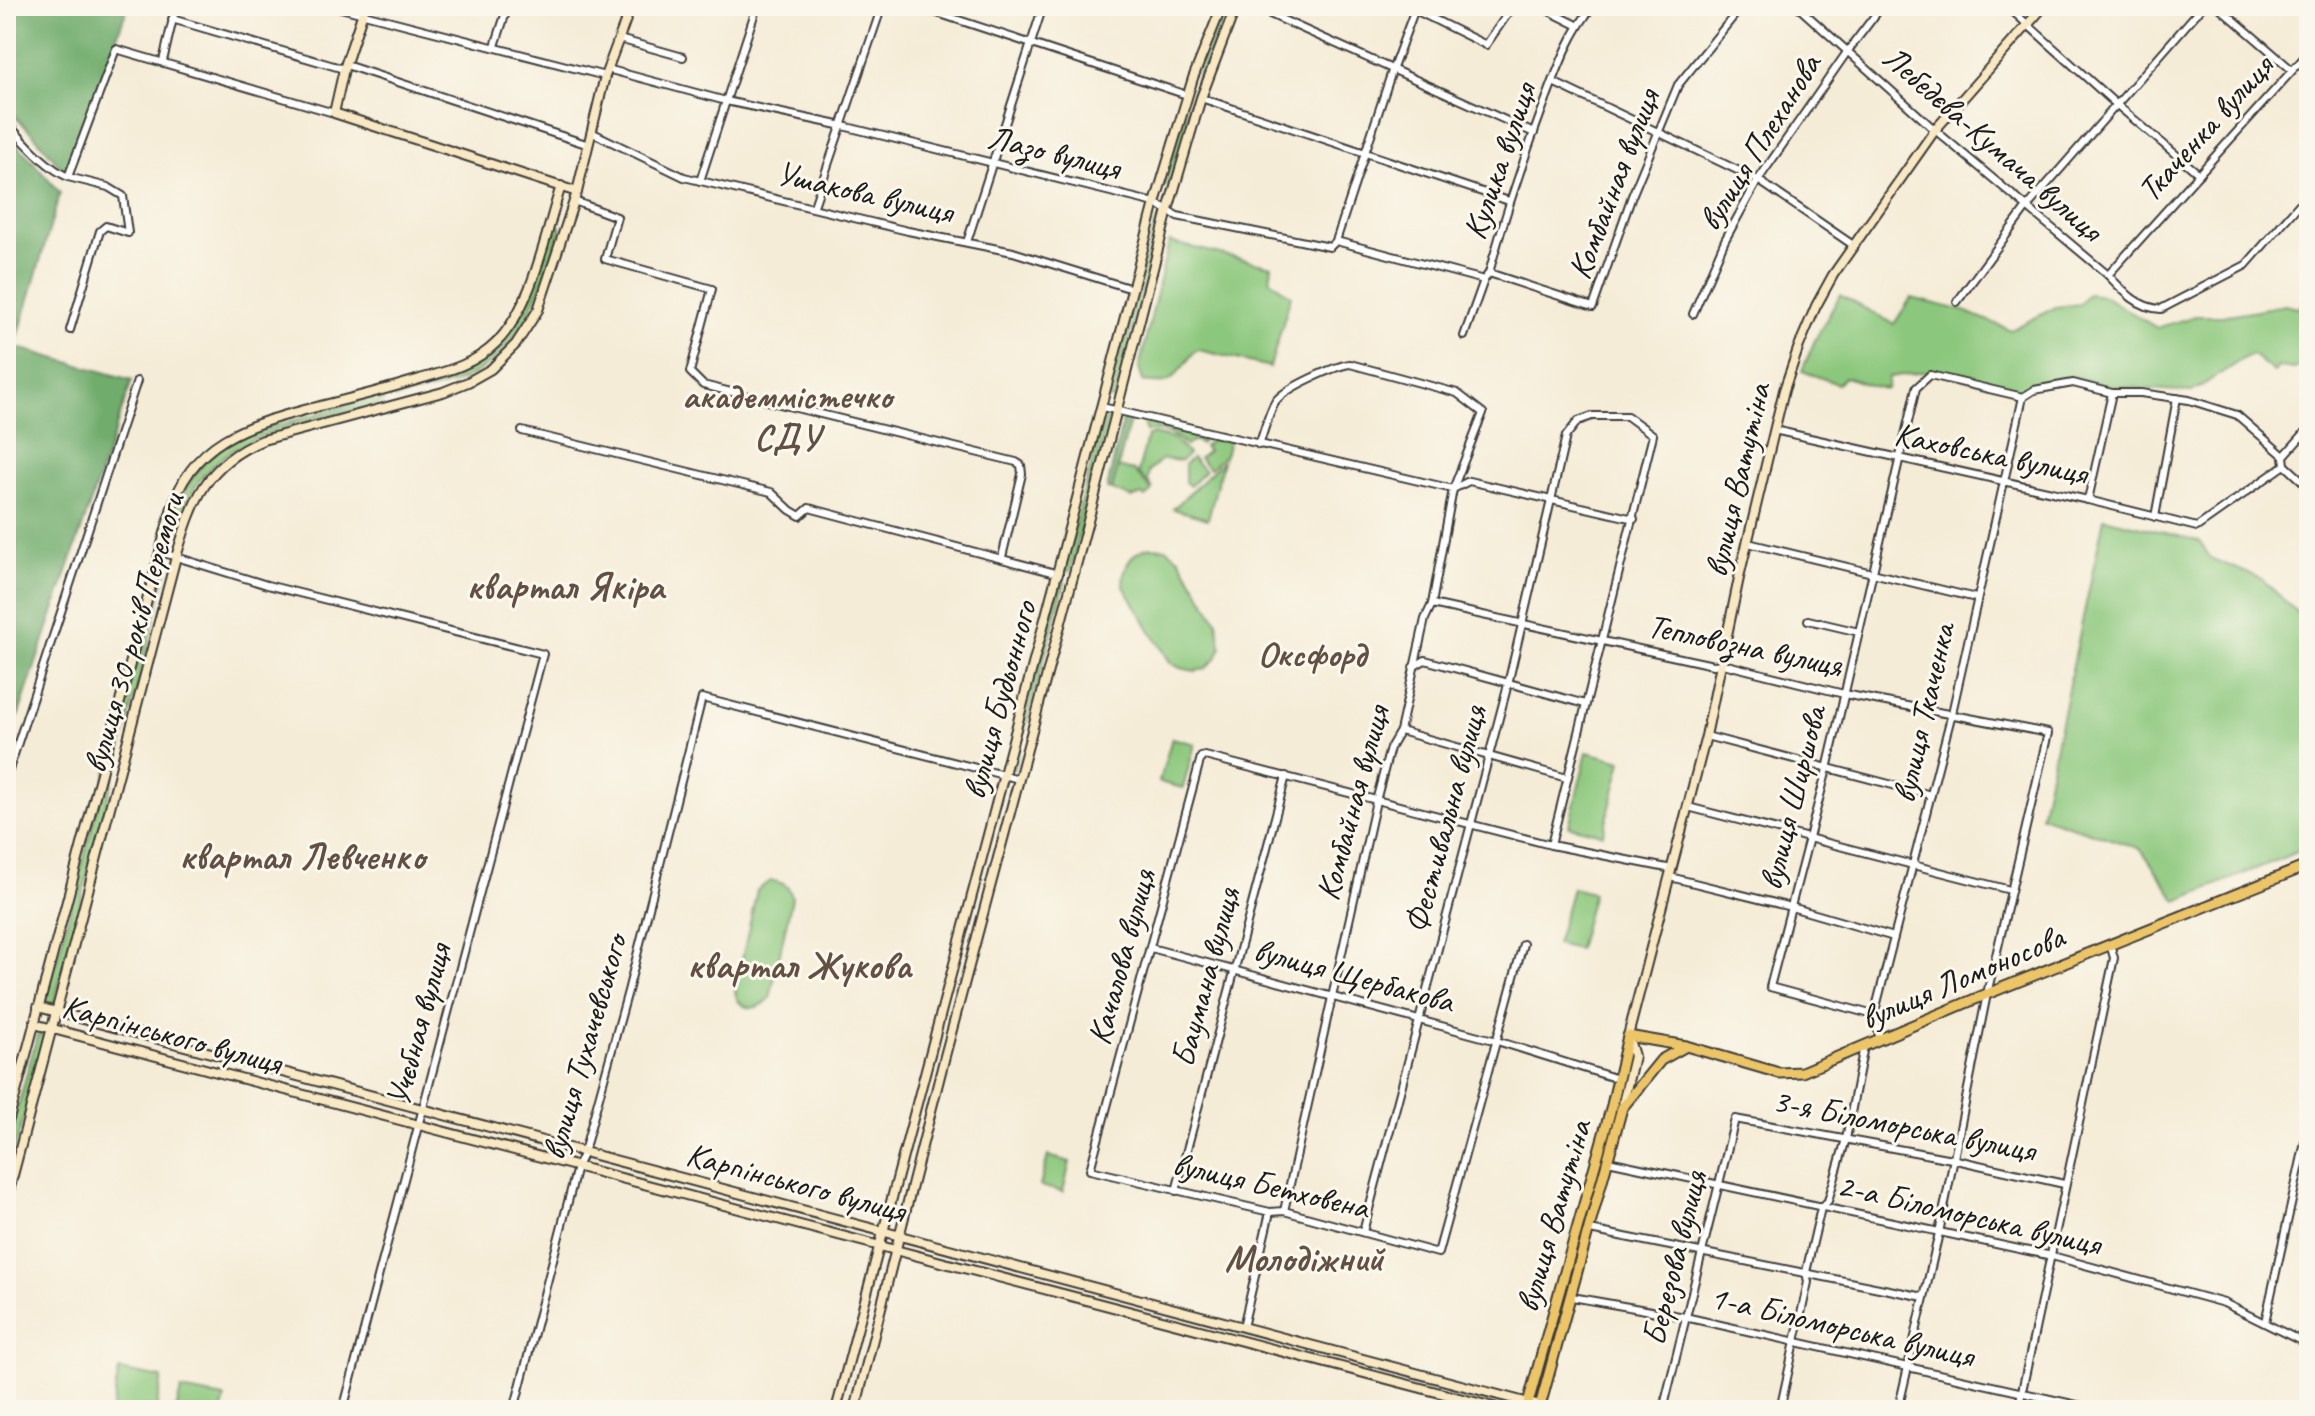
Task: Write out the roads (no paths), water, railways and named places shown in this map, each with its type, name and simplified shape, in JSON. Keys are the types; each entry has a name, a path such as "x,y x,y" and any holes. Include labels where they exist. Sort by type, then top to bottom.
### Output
{"main road":[{"name":"вулиця Ломоносова","path":"1628,1036 1686,1046 1791,1074 1813,1068 1987,994 2309,865"},
{"name":"вулиця Ватутіна","path":"1526,1406 1628,1036"},
{"path":"1622,1108 1661,1060 1686,1046"},
{"name":"вулиця Ватутіна","path":"1540,1408 1622,1108"}],"street":[{"path":"163,61 176,6"},
{"name":"Лазо вулиця","path":"333,6 363,10 495,46 843,126 1155,203 1177,216 1330,247 1336,241 1486,276 1593,307"},
{"path":"495,46 508,6"},
{"name":"вулиця 30 років Перемоги","path":"6,1202 176,557 198,494 227,459 244,448 263,440 443,392 491,369 516,344 538,310 576,197 606,72 631,6"},
{"path":"700,181 757,6"},
{"path":"814,206 882,6"},
{"path":"916,6 1187,95"},
{"path":"967,242 1043,6"},
{"name":"вулиця Будьонного","path":"836,1410 1155,203 1187,95 1222,6"},
{"name":"вулиця Будьонного","path":"855,1410 1168,210 1201,98 1236,6"},
{"path":"1252,6 1534,133"},
{"path":"1336,241 1412,7 1486,45 1513,6"},
{"path":"1539,6 1577,25"},
{"name":"Кулика вулиця","path":"1464,336 1553,82 1577,25 1593,6"},
{"name":"Комбайная вулиця","path":"1593,307 1657,131 1678,85 1742,6"},
{"name":"Лебедєва-Кумача вулиця","path":"1797,6 1935,130 2142,306 2161,309 2246,265 2309,193"},
{"name":"вулиця Плеханова","path":"1693,314 1725,240 1758,180 1882,6"},
{"path":"2007,6 2199,174"},
{"name":"вулиця Ватутіна","path":"1622,1108 1634,1056 1628,1036 1706,736 1784,390 1811,316 1853,245 1935,130 2044,6"},
{"path":"1957,302 2027,207 2203,6"},
{"path":"2218,6 2292,70"},
{"path":"334,113 363,10"},
{"path":"172,19 345,67 589,145"},
{"path":"619,39 683,57"},
{"path":"68,177 116,49 334,113 561,186 617,217 605,259 712,289 690,372 703,385 1021,465 1022,474 1002,557"},
{"name":"Ткаченка вулиця","path":"2108,275 2309,52"},
{"path":"1553,82 1758,180 1853,245"},
{"path":"1201,98 1509,201"},
{"path":"6,122 59,173 108,187 123,196 128,233 106,226 100,231 70,330"},
{"name":"Ушакова вулиця","path":"591,132 684,177 908,231 1013,252 1132,289"},
{"name":"вулиця 30 років Перемоги","path":"6,1130 160,552 180,488 204,457 225,437 252,424 459,368 494,345 506,332 522,303 561,186"},
{"name":"Комбайная вулиця","path":"1259,445 1276,400 1291,389 1338,366 1350,364 1457,393 1483,413 1453,489 1432,604 1425,619 1400,731 1390,748 1376,801 1284,1211"},
{"name":"вулиця Ширшова","path":"1874,1015 1770,987 1827,769 1916,388 1930,375 2023,397"},
{"path":"6,779 137,381"},
{"path":"2023,397 2034,390 2073,383 2112,393 2177,398 2237,415 2284,456 2285,465 2309,487"},
{"path":"2088,500 2112,393"},
{"name":"вулиця Ткаченка","path":"1880,1039 1874,1015 1952,713 2023,397"},
{"path":"2155,517 2177,398"},
{"path":"1102,407 1453,489 1469,481 1634,519 1600,641 1551,845"},
{"name":"Фестивальна вулиця","path":"1363,1232 1508,684 1566,436 1578,421 1592,416 1627,416 1653,435 1634,519"},
{"path":"2284,456 2309,428"},
{"name":"Каховська вулиця","path":"1774,430 2197,527 2285,465"},
{"path":"522,431 771,492 800,516 809,508 1073,578"},
{"path":"1748,543 1976,598"},
{"path":"160,552 176,557"},
{"name":"Учєбная вулиця","path":"176,557 267,585 543,654 343,1410"},
{"name":"Тепловозна вулиця","path":"1432,604 1713,665 1723,664 1844,694 2048,733 2010,890"},
{"path":"1808,620 1859,632"},
{"path":"1413,667 1425,660 1585,704"},
{"name":"вулиця Тухачевського","path":"514,1410 577,1167 584,1152 636,962 702,698 1005,775"},
{"path":"1400,731 1567,778"},
{"path":"1706,736 1931,795"},
{"name":"Качалова вулиця","path":"1090,1170 1201,757 1286,776"},
{"path":"1005,775 1019,779"},
{"path":"1286,776 1671,873 1894,937"},
{"name":"Баумана вулиця","path":"1176,1191 1286,776"},
{"path":"1688,807 2010,890 1939,1233 1898,1410"},
{"path":"1497,1041 1523,944"},
{"path":"2018,1410 2114,958 2110,944"},
{"name":"вулиця Щербакова","path":"1151,948 1497,1041 1618,1079"},
{"name":"Карпінського вулиця","path":"38,1007 1540,1408"},
{"name":"Карпінського вулиця","path":"34,1024 1505,1410"},
{"name":"вулиця Бетховена","path":"1090,1170 1270,1212 1284,1211 1438,1253 1497,1041"},
{"path":"1780,1410 1808,1282 1806,1272 1821,1208 1828,1201 1846,1139 1864,1046"},
{"name":"3-я Біломорська вулиця","path":"1735,1119 1952,1159 2064,1184"},
{"name":"Березова вулиця","path":"1663,1410 1735,1119"},
{"path":"2265,1322 2309,1124"},
{"name":"2-а Біломорська вулиця","path":"1608,1161 2052,1256 2224,1303 2309,1345"},
{"path":"1243,1327 1270,1212"},
{"path":"1590,1230 1924,1297"},
{"name":"1-а Біломорська вулиця","path":"1572,1297 1685,1317 2099,1410"}],"district":[{"name":"академмістечко СДУ","path":"787,416"},
{"name":"квартал Якіра","path":"565,586"},
{"name":"Оксфорд","path":"1312,654"},
{"name":"квартал Левченко","path":"302,856"},
{"name":"квартал Жукова","path":"799,965"},
{"name":"Молодіжний","path":"1304,1258"}]}
